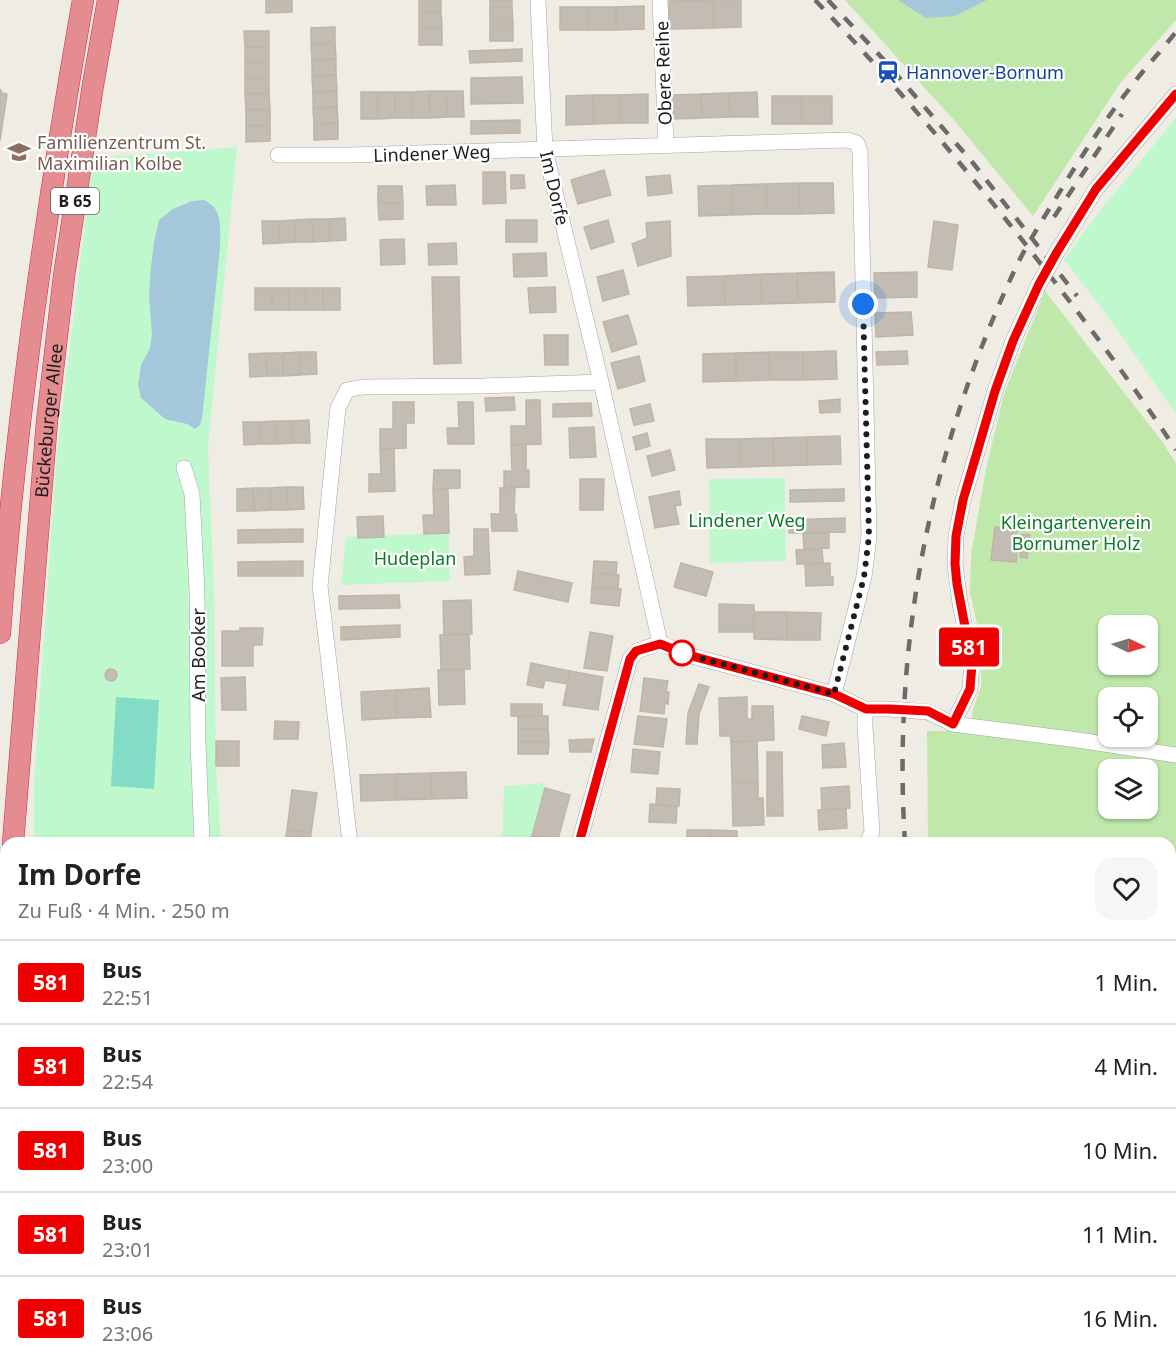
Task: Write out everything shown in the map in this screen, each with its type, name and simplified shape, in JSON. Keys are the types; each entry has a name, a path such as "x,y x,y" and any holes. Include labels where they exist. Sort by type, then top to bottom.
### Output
{"highway":[{"name":"Bückeburger Allee","path":"0,633 21,410 39,272 83,0"},
{"name":"Bückeburger Allee","path":"13,837 48,412 65,265 108,0"},
{"path":"16,788 23,818 22,837"}],"street":[{"name":"Im Dorfe","path":"538,0 545,150 601,382 660,644"},
{"name":"Obere Reihe","path":"660,0 666,145"},
{"path":"953,724 970,689 972,664 955,564 956,536 961,509 995,391 1013,341 1039,284 1057,252 1096,189 1176,94"},
{"name":"Lindener Weg","path":"278,155 545,150 848,140 857,143 860,152 869,536 864,577 834,694"},
{"path":"349,837 320,586 338,408 347,390 363,387 601,382"},
{"name":"Am Booker","path":"184,468 192,494 197,580 198,744 202,837"},
{"path":"581,837 630,659 636,651 660,644 688,655 834,694 866,709 928,711 953,724 1176,755"},
{"path":"866,709 865,727 872,832 870,837"}],"green space":[{"path":"845,0 1176,0 1176,20 1121,82 1033,216 953,119"},
{"path":"1176,118 1176,414 1107,315 1064,260 1095,217"},
{"path":"237,147 208,447 214,594 216,766 221,837 34,837 34,779 57,450 93,158"},
{"name":"Kleingartenverein Bornumer Holz","path":"1045,291 1161,440 1176,463 1176,837 928,837 927,731 970,731 973,709 981,687 982,645 970,593 971,555 986,469 1004,394"},
{"name":"Lindener Weg","path":"785,478 786,561 710,563 709,479"},
{"name":"Hudeplan","path":"449,533 450,581 341,585 346,537"},
{"path":"116,697 159,700 154,789 111,786"},
{"path":"545,783 533,837 502,837 504,786"}],"water":[{"path":"898,0 987,0 955,16 926,18"},
{"path":"204,200 215,209 220,220 220,248 202,419 200,425 195,429 187,424 165,419 141,398 138,385 141,365 150,348 152,335 149,296 154,242 159,220 173,209 192,201"}],"building":[{"path":"266,0 292,0 292,12 266,13"},
{"path":"419,0 441,0 441,12 419,12"},
{"path":"490,0 512,0 512,7 490,8"},
{"path":"714,0 714,28 669,29 669,1"},
{"path":"714,0 741,0 741,27 714,28"},
{"path":"644,6 644,29 616,30 616,7"},
{"path":"512,7 513,24 490,24 490,8"},
{"path":"560,7 588,7 588,30 560,30"},
{"path":"588,7 616,7 616,30 588,30"},
{"path":"419,12 441,12 442,28 419,28"},
{"path":"490,24 513,24 513,41 490,41"},
{"path":"335,27 335,43 311,44 311,28"},
{"path":"419,28 442,28 442,45 419,45"},
{"path":"244,31 269,31 269,47 245,47"},
{"path":"335,43 336,59 312,60 311,44"},
{"path":"245,47 269,47 269,62 245,63"},
{"path":"522,49 522,61 470,63 469,51"},
{"path":"336,59 336,75 312,76 312,60"},
{"path":"269,62 269,78 245,79 245,63"},
{"path":"336,75 337,91 313,92 312,76"},
{"path":"522,77 523,103 471,104 471,78"},
{"path":"269,78 269,94 245,94 245,79"},
{"path":"0,89 2,93 7,94 0,141"},
{"path":"337,91 337,107 313,108 313,92"},
{"path":"429,91 446,91 447,117 430,118"},
{"path":"429,91 430,118 413,118 412,92"},
{"path":"446,91 463,91 464,117 447,117"},
{"path":"361,92 378,92 378,119 361,119"},
{"path":"378,92 395,92 395,118 378,119"},
{"path":"395,92 412,92 413,118 395,118"},
{"path":"757,92 758,117 730,117 729,93"},
{"path":"729,93 730,117 702,118 701,94"},
{"path":"245,94 269,94 270,110 246,110"},
{"path":"648,94 648,123 621,123 620,95"},
{"path":"701,94 702,118 674,119 673,95"},
{"path":"593,95 620,95 621,123 594,124"},
{"path":"593,95 594,124 566,125 566,96"},
{"path":"772,96 802,96 802,124 772,124"},
{"path":"802,96 832,96 832,124 802,124"},
{"path":"337,107 338,123 314,124 313,108"},
{"path":"246,110 270,110 270,125 246,126"},
{"path":"520,120 520,133 471,134 471,121"},
{"path":"338,123 338,139 314,140 314,124"},
{"path":"270,125 270,141 246,142 246,126"},
{"path":"604,170 611,195 578,204 571,180"},
{"path":"483,172 505,172 506,203 483,204"},
{"path":"511,175 524,175 525,188 511,189"},
{"path":"670,175 672,193 648,196 646,177"},
{"path":"799,183 833,183 834,213 800,214"},
{"path":"799,183 800,214 766,214 766,184"},
{"path":"766,184 766,214 732,215 732,185"},
{"path":"455,185 456,205 427,205 426,186"},
{"path":"732,185 732,215 699,216 698,186"},
{"path":"378,186 402,186 403,203 378,203"},
{"path":"378,203 403,203 403,219 379,220"},
{"path":"345,218 346,240 330,241 329,219"},
{"path":"312,219 329,219 330,241 313,242"},
{"path":"312,219 313,242 296,242 295,220"},
{"path":"295,220 296,242 280,243 279,221"},
{"path":"506,220 537,220 537,242 506,242"},
{"path":"608,220 614,242 591,249 584,227"},
{"path":"262,221 279,221 280,243 263,244"},
{"path":"670,221 671,256 638,266 632,244 647,238 646,223"},
{"path":"934,221 958,225 952,270 928,267"},
{"path":"404,239 405,264 381,265 380,240"},
{"path":"456,243 457,264 429,265 428,244"},
{"path":"546,253 547,276 514,277 513,254"},
{"path":"623,270 629,294 603,301 597,277"},
{"path":"834,272 835,302 798,303 797,273"},
{"path":"917,272 917,297 875,298 874,273"},
{"path":"797,273 798,303 762,304 761,274"},
{"path":"761,274 762,304 725,305 724,276"},
{"path":"724,276 725,305 688,306 687,277"},
{"path":"432,277 459,277 461,363 434,364"},
{"path":"555,287 556,312 530,313 528,288"},
{"path":"255,288 272,288 272,310 255,310"},
{"path":"272,288 289,288 289,310 272,310"},
{"path":"289,288 306,288 306,310 289,310"},
{"path":"306,288 323,288 323,310 306,310"},
{"path":"323,288 340,288 340,310 323,310"},
{"path":"911,312 913,335 876,337 875,313"},
{"path":"628,315 637,344 612,352 603,322"},
{"path":"544,335 568,335 568,365 545,365"},
{"path":"836,351 837,379 803,380 803,352"},
{"path":"907,351 908,364 877,365 876,352"},
{"path":"299,352 316,352 317,374 300,375"},
{"path":"299,352 300,375 283,376 283,353"},
{"path":"769,352 803,352 803,380 770,380"},
{"path":"769,352 770,380 736,381 736,353"},
{"path":"266,353 283,353 283,376 267,376"},
{"path":"266,353 267,376 250,377 249,354"},
{"path":"736,353 736,381 703,382 703,354"},
{"path":"639,356 645,381 618,389 611,363"},
{"path":"514,397 515,410 486,411 485,398"},
{"path":"840,399 840,412 820,413 819,401"},
{"path":"526,400 540,400 541,444 511,445 511,426 526,426"},
{"path":"393,402 414,402 414,423 406,423 406,448 380,449 380,429 393,429"},
{"path":"458,402 473,402 474,444 448,444 447,428 459,428"},
{"path":"591,403 592,416 553,417 553,404"},
{"path":"650,404 654,421 634,425 630,409"},
{"path":"309,420 310,443 293,443 292,421"},
{"path":"276,421 292,421 293,443 277,444"},
{"path":"276,421 277,444 260,444 259,422"},
{"path":"243,422 259,422 260,444 244,445"},
{"path":"594,427 596,457 570,458 569,428"},
{"path":"647,433 650,446 636,450 633,437"},
{"path":"840,436 841,464 808,465 807,437"},
{"path":"807,437 808,465 774,466 773,438"},
{"path":"773,438 774,466 741,467 740,439"},
{"path":"706,439 740,439 741,467 707,468"},
{"path":"526,444 526,470 529,470 529,487 504,488 504,471 512,471 511,445"},
{"path":"394,448 395,491 369,492 369,474 381,474 380,449"},
{"path":"670,450 675,470 652,476 647,456"},
{"path":"434,470 460,470 460,488 433,489"},
{"path":"580,479 604,479 603,510 580,510"},
{"path":"287,487 303,487 304,509 288,510"},
{"path":"287,487 288,510 271,510 270,488"},
{"path":"253,488 270,488 271,510 254,511"},
{"path":"253,488 254,511 237,511 237,489"},
{"path":"500,488 515,488 514,514 516,514 517,531 492,531 491,514 500,514"},
{"path":"433,489 448,489 449,533 424,534 423,515 434,515"},
{"path":"844,489 844,501 790,502 790,490"},
{"path":"679,491 681,505 675,506 679,524 655,528 649,497"},
{"path":"383,516 384,537 358,538 357,517"},
{"path":"845,518 845,532 789,533 789,520"},
{"path":"995,527 1017,529 1016,538 1021,539 1022,534 1030,535 1027,558 1020,557 1021,552 1017,552 1016,562 991,560"},
{"path":"303,529 303,542 238,543 238,530"},
{"path":"474,529 488,529 490,574 465,575 464,557 474,556"},
{"path":"803,533 829,533 829,548 804,549"},
{"path":"822,549 823,563 797,564 796,550"},
{"path":"303,561 303,576 238,576 238,562"},
{"path":"594,561 617,562 616,575 593,573"},
{"path":"681,563 713,572 706,596 674,587"},
{"path":"830,563 830,577 833,577 833,585 806,586 805,564"},
{"path":"518,571 572,583 568,602 514,590"},
{"path":"593,573 619,575 618,589 592,587"},
{"path":"592,587 621,589 619,606 591,603"},
{"path":"399,595 400,608 339,609 339,596"},
{"path":"471,600 472,634 444,635 443,601"},
{"path":"719,604 754,605 754,632 719,632"},
{"path":"754,612 787,612 787,640 754,639"},
{"path":"787,612 821,613 820,640 787,640"},
{"path":"400,625 400,637 341,640 341,627"},
{"path":"240,628 263,628 262,645 253,645 253,666 222,666 222,631 240,631"},
{"path":"590,632 613,636 607,671 584,668"},
{"path":"469,634 470,669 441,670 440,635"},
{"path":"531,663 570,671 567,684 545,680 543,688 527,685"},
{"path":"111,669 117,675 111,681 105,675"},
{"path":"464,669 465,704 439,705 438,670"},
{"path":"570,671 603,677 598,710 563,705"},
{"path":"245,677 246,710 222,710 221,678"},
{"path":"644,678 668,681 666,692 669,692 668,704 665,703 664,714 640,711"},
{"path":"699,684 709,687 699,714 697,744 686,744 688,713"},
{"path":"429,688 431,717 397,718 396,690"},
{"path":"396,690 397,718 362,720 361,692"},
{"path":"747,697 747,719 752,719 752,706 773,706 774,740 731,742 730,736 720,736 719,698"},
{"path":"511,704 542,704 542,716 511,716"},
{"path":"518,716 548,716 548,729 518,729"},
{"path":"638,716 667,719 663,747 634,744"},
{"path":"802,716 829,722 826,736 799,729"},
{"path":"275,721 299,722 298,739 274,739"},
{"path":"518,729 548,729 549,742 518,742"},
{"path":"594,739 591,752 570,752 569,740"},
{"path":"216,741 239,741 239,766 216,766"},
{"path":"757,741 758,782 732,783 731,742"},
{"path":"518,742 549,742 548,754 518,754"},
{"path":"844,743 846,767 823,768 822,745"},
{"path":"633,749 660,752 658,774 631,772"},
{"path":"767,752 782,752 783,816 767,816"},
{"path":"466,772 467,798 432,799 431,773"},
{"path":"431,773 432,799 397,800 396,774"},
{"path":"396,774 397,800 361,801 360,775"},
{"path":"758,782 758,798 763,798 764,825 733,826 732,783"},
{"path":"849,786 850,808 822,810 821,788"},
{"path":"545,788 570,795 559,837 532,836"},
{"path":"657,788 680,789 679,806 656,805"},
{"path":"292,790 317,793 311,833 287,830"},
{"path":"650,804 677,806 676,823 649,822"},
{"path":"846,809 847,828 819,830 818,810"},
{"path":"287,830 311,833 311,837 286,837"},
{"path":"687,830 711,830 711,837 687,837"},
{"path":"711,830 737,831 737,837 711,837"}],"railway":[{"path":"815,0 896,88 998,210 1102,344 1176,450"},
{"path":"828,0 884,60 973,163 1077,296"},
{"path":"905,837 903,768 905,693 912,619 924,546 941,473 962,402 988,332 1018,263 1033,236 1102,126 1135,81 1176,32"},
{"path":"1054,217 1122,114"}],"bus line":[{"name":"581","path":"581,837 630,659 636,651 660,644 688,655 834,694 866,709 928,711 953,724 970,689 972,664 957,584 956,536 963,500 995,391 1013,341 1048,266 1096,189 1176,94"}],"place":[{"name":"Hannover-Bornum","path":"888,72"},
{"name":"Familienzentrum St. Maximilian Kolbe","path":"19,152"}],"route":[{"path":"682,653 834,694 864,577 869,536 863,304"}]}
